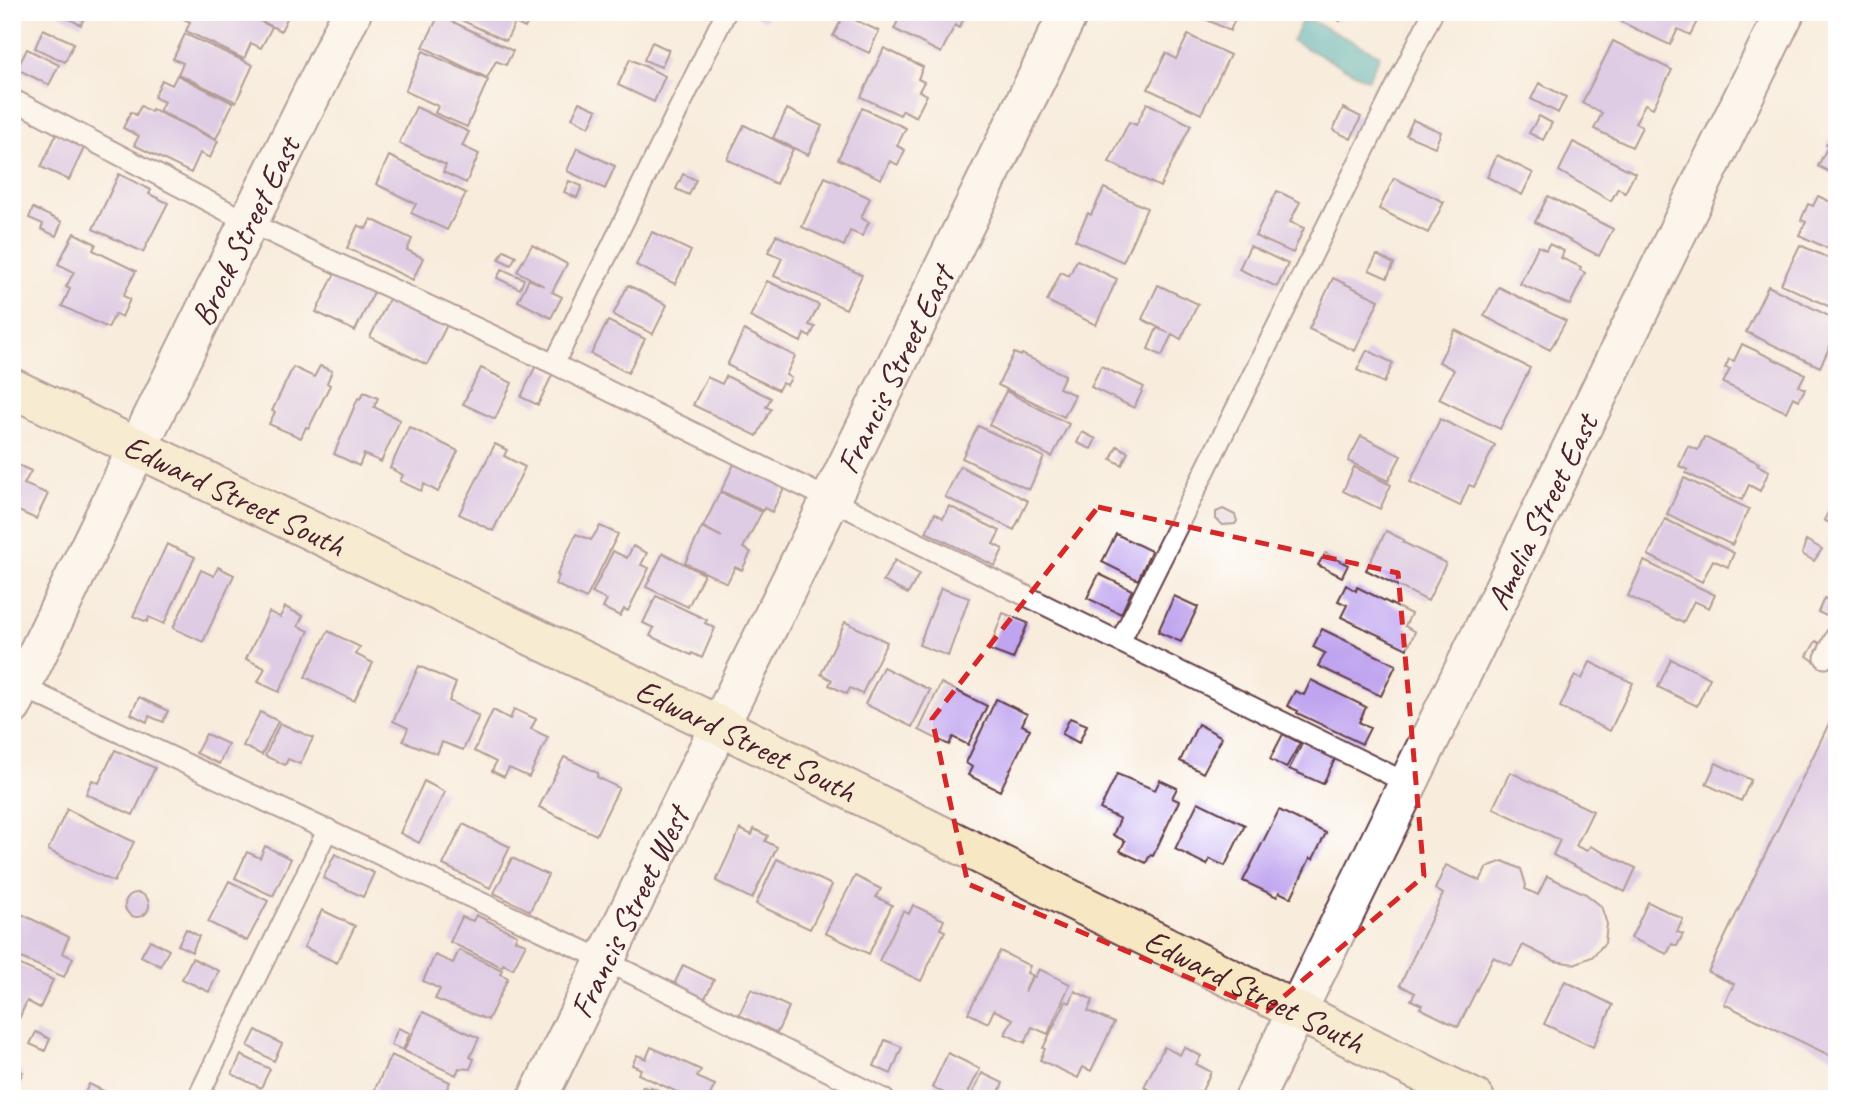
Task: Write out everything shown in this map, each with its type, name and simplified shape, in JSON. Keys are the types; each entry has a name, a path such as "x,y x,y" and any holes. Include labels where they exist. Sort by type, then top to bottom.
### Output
{"main road":[{"name":"Edward Street South","path":"12,388 718,725 1475,1099"}],"street":[{"name":"Brock Street East","path":"15,692 352,12"},
{"name":"Francis Street East","path":"718,725 1069,12"},
{"name":"Amelia Street East","path":"1254,1099 1785,12"},
{"name":"Francis Street West","path":"537,1099 718,725"}],"lane":[{"path":"554,364 726,12"},
{"path":"1120,642 1433,12"},
{"path":"12,99 248,222 554,364 1409,784"},
{"path":"1825,658 1837,634"},
{"path":"15,692 328,829 604,960 884,1099"},
{"path":"197,1099 328,829"}],"highlighted area":[{"path":"1098,507 1398,573 1424,876 1267,1011 968,884 932,719"}],"water":[{"path":"1304,17 1380,55 1368,80 1292,41"}],"building":[{"path":"55,12 87,12 81,25"},
{"path":"171,12 241,12 272,27 261,48 251,43 244,59 186,31 190,22"},
{"path":"244,12 290,12 281,31"},
{"path":"444,12 532,14 525,28 515,23 506,41"},
{"path":"748,12 769,12 765,21"},
{"path":"902,12 967,12 959,28 955,25 941,53 894,29"},
{"path":"1191,12 1238,12 1230,31"},
{"path":"1323,12 1344,12 1340,21"},
{"path":"1626,12 1702,12 1690,35 1678,29 1670,45 1621,22"},
{"path":"439,15 513,51 506,65 496,61 487,78 423,47"},
{"path":"844,15 879,31 869,53 833,36"},
{"path":"43,29 74,43 65,62 35,48"},
{"path":"185,34 253,65 236,102 178,74 183,63 173,59"},
{"path":"1188,35 1230,55 1201,114 1148,89 1166,53 1176,59"},
{"path":"1613,41 1672,70 1653,108 1645,104 1635,123 1642,127 1632,147 1594,129 1602,113 1582,103"},
{"path":"652,42 669,50 661,67 644,60"},
{"path":"884,48 923,67 918,79 924,82 919,91 927,95 916,117 903,110 900,115 861,97"},
{"path":"27,49 59,65 49,85 17,69"},
{"path":"423,51 488,80 467,127 435,113 438,106 405,91"},
{"path":"630,59 665,76 654,102 618,85"},
{"path":"177,75 233,103 216,139 159,111 164,102 154,97 162,80 172,85"},
{"path":"1539,83 1566,97 1558,113 1531,99"},
{"path":"579,102 597,110 589,127 572,118"},
{"path":"1147,103 1191,125 1160,187 1109,162 1129,122 1136,125"},
{"path":"141,106 218,141 210,158 200,153 191,173 134,145 139,136 123,128 131,112 136,115"},
{"path":"416,107 469,132 462,146 479,154 466,183 443,172 446,165 399,143"},
{"path":"862,108 906,128 897,146 905,150 898,165 890,161 881,179 838,159"},
{"path":"1343,108 1361,117 1351,139 1333,130"},
{"path":"787,109 822,126 808,155 773,138"},
{"path":"1539,116 1552,123 1543,140 1529,133"},
{"path":"1413,120 1441,132 1435,147 1406,135"},
{"path":"744,125 793,149 776,184 727,159"},
{"path":"1837,127 1837,176 1818,166"},
{"path":"57,133 85,146 69,180 41,167"},
{"path":"1573,142 1635,173 1625,193 1618,188 1611,201 1559,171"},
{"path":"577,148 615,166 605,189 567,171"},
{"path":"1497,155 1533,173 1522,195 1487,177"},
{"path":"389,156 466,193 447,230 411,213 416,204 376,184"},
{"path":"119,174 151,190 149,194 168,203 143,252 93,229"},
{"path":"683,174 696,180 689,195 676,189"},
{"path":"825,177 870,198 861,218 869,222 862,236 850,231 844,246 802,227"},
{"path":"1394,178 1444,202 1428,233 1379,209"},
{"path":"569,181 582,186 577,198 564,192"},
{"path":"1104,188 1147,208 1123,262 1075,240"},
{"path":"1277,191 1300,202 1290,222 1304,228 1293,253 1255,236"},
{"path":"1548,196 1613,229 1599,256 1535,222"},
{"path":"1818,196 1837,205 1837,253 1799,235 1806,222 1801,220 1808,204 1813,206"},
{"path":"33,208 62,222 56,236 41,229 43,224 29,218"},
{"path":"371,219 412,239 407,250 423,258 413,280 347,248 358,225 366,229"},
{"path":"652,232 691,251 675,284 636,265"},
{"path":"74,233 96,244 93,250 136,271 123,296 130,299 122,317 115,314 108,328 62,306 70,289 66,287 74,272 58,264"},
{"path":"776,235 862,275 846,309 774,276 782,258 768,252"},
{"path":"1549,244 1564,251 1561,258 1581,267 1580,270 1585,273 1570,305 1520,284 1538,246 1546,250"},
{"path":"532,245 567,264 552,292 562,297 551,318 518,301 529,279 544,286 517,271"},
{"path":"1800,245 1837,262 1837,295 1830,307 1781,284"},
{"path":"1250,246 1288,264 1277,287 1239,269"},
{"path":"504,250 516,256 511,265 499,259"},
{"path":"1377,255 1394,264 1387,278 1369,270"},
{"path":"1077,260 1117,279 1096,325 1047,301 1061,272 1069,276"},
{"path":"502,269 524,279 520,289 497,278"},
{"path":"336,271 375,290 355,331 316,312"},
{"path":"1333,278 1379,300 1355,351 1309,329"},
{"path":"767,281 819,305 809,325 815,327 810,337 804,334 801,342 750,317"},
{"path":"628,285 667,305 653,334 613,315"},
{"path":"1158,285 1198,304 1181,339 1172,334 1162,356 1148,349 1157,328 1169,333 1142,319"},
{"path":"1768,286 1837,320 1837,332 1820,367 1746,332"},
{"path":"1499,287 1566,321 1550,350 1484,316"},
{"path":"390,297 448,323 427,365 370,337"},
{"path":"608,321 645,339 628,373 591,354"},
{"path":"744,330 795,356 786,375 791,378 787,385 782,383 778,390 727,365"},
{"path":"1455,330 1530,368 1500,429 1439,399 1454,370 1439,362"},
{"path":"1742,344 1805,374 1799,386 1805,389 1799,400 1793,397 1786,412 1723,383 1730,369 1725,368 1729,359 1734,361"},
{"path":"1367,350 1393,363 1384,383 1357,370"},
{"path":"1014,353 1021,356 1022,354 1065,375 1059,388 1075,395 1064,417 998,385"},
{"path":"536,365 553,373 538,405 521,397"},
{"path":"320,366 332,371 327,383 330,385 309,428 306,427 301,438 269,424 275,412 272,411 293,367 314,377"},
{"path":"1101,366 1144,387 1134,408 1091,387"},
{"path":"481,368 512,383 495,419 463,404"},
{"path":"726,376 771,398 766,407 771,409 757,436 693,405 707,377 722,384"},
{"path":"1006,391 1069,424 1052,457 989,425"},
{"path":"364,392 378,398 374,407 400,420 381,462 364,454 359,466 334,454 358,398 360,399"},
{"path":"1440,419 1495,445 1474,487 1469,485 1460,506 1410,482"},
{"path":"978,426 1044,457 1029,490 962,458"},
{"path":"409,427 458,451 438,492 424,484 421,491 400,481 403,475 390,468"},
{"path":"1082,432 1096,439 1091,449 1077,443"},
{"path":"1361,436 1401,456 1388,481 1348,461"},
{"path":"1704,437 1759,463 1757,465 1769,471 1760,491 1749,485 1742,500 1686,473 1688,470 1679,466 1688,446 1698,450"},
{"path":"495,444 507,450 504,456 525,467 493,531 459,514"},
{"path":"1117,446 1128,452 1122,465 1111,459"},
{"path":"738,456 787,482 772,512 764,508 763,511 721,491"},
{"path":"12,462 31,471 24,484 48,494 36,519 12,508"},
{"path":"960,466 1028,501 1014,530 945,497"},
{"path":"1354,467 1391,485 1380,509 1343,491"},
{"path":"1684,478 1749,509 1732,545 1667,514"},
{"path":"720,492 762,512 743,548 751,552 742,570 735,567 727,583 685,563 702,527 722,537 703,527"},
{"path":"1833,503 1837,505 1837,527 1824,520"},
{"path":"949,506 1000,531 993,544 1003,549 995,566 926,532 935,513 943,518"},
{"path":"1223,509 1235,515 1235,524 1223,525 1216,519 1216,512"},
{"path":"1665,519 1734,553 1728,567 1713,560 1702,582 1648,555"},
{"path":"600,526 618,534 586,599 555,584 576,534 591,540"},
{"path":"1386,531 1404,540 1402,542 1446,563 1428,601 1366,570"},
{"path":"1116,534 1151,551 1138,580 1102,562"},
{"path":"1806,540 1822,549 1814,561 1802,554"},
{"path":"167,544 195,557 164,624 149,617 147,622 133,616"},
{"path":"633,546 647,553 641,565 649,568 628,611 624,609 620,616 603,608 607,600 592,593 613,551 627,558"},
{"path":"663,553 704,574 688,607 646,587"},
{"path":"1325,553 1348,565 1342,577 1318,565"},
{"path":"895,560 919,574 908,594 883,581"},
{"path":"1644,561 1715,595 1709,608 1694,601 1683,623 1628,596"},
{"path":"218,567 234,575 203,642 173,628 201,570 214,576"},
{"path":"1099,574 1132,590 1121,614 1087,598"},
{"path":"1346,585 1356,591 1357,587 1411,614 1405,626 1415,632 1407,649 1341,617 1347,605 1338,601"},
{"path":"941,588 969,598 948,656 919,645"},
{"path":"656,596 707,620 705,623 715,628 702,658 650,636 654,628 643,623"},
{"path":"1174,596 1198,607 1181,642 1158,632"},
{"path":"1824,598 1837,604 1833,619 1818,612"},
{"path":"285,607 303,616 298,626 309,631 279,692 258,682 265,668 246,659 269,612 280,617"},
{"path":"1003,613 1028,623 1013,659 989,650"},
{"path":"845,622 887,642 862,694 850,688 847,694 829,685 832,680 821,674"},
{"path":"1322,629 1396,665 1381,696 1318,666 1325,653 1313,647"},
{"path":"328,631 360,647 355,654 373,663 354,701 305,677"},
{"path":"1816,641 1827,647 1817,663 1807,656"},
{"path":"1671,659 1710,678 1697,706 1658,687"},
{"path":"1590,662 1633,683 1610,731 1560,707 1575,675 1582,679"},
{"path":"419,666 456,683 449,701 479,716 463,750 442,742 437,754 403,741 408,728 393,721"},
{"path":"883,667 930,690 912,727 865,704"},
{"path":"1311,680 1366,707 1359,722 1370,728 1362,744 1287,706 1295,691 1304,695"},
{"path":"941,683 987,706 968,745 953,737 949,745 919,730"},
{"path":"139,697 168,711 163,722 149,716 147,722 131,714"},
{"path":"996,699 1027,714 1022,725 1030,729 1000,791 968,775 972,767 966,763"},
{"path":"1837,707 1837,1059 1724,1004 1734,984 1708,972"},
{"path":"514,709 536,719 531,729 548,737 529,777 509,768 504,777 492,771 496,762 474,751 493,710 510,719"},
{"path":"260,712 278,721 262,755 243,746"},
{"path":"1070,718 1087,725 1079,743 1062,734"},
{"path":"280,723 313,738 300,764 288,759 285,765 265,756"},
{"path":"1198,724 1222,737 1203,773 1180,761"},
{"path":"206,734 228,744 219,764 196,753"},
{"path":"1283,734 1300,743 1286,768 1270,759"},
{"path":"1303,742 1336,757 1323,784 1289,769"},
{"path":"115,750 155,768 133,815 86,794 92,780 99,783"},
{"path":"564,757 598,773 597,777 619,788 596,835 539,807"},
{"path":"1716,763 1751,780 1741,801 1706,784"},
{"path":"1510,772 1593,811 1576,846 1587,851 1590,846 1636,868 1625,892 1553,855 1560,840 1493,808"},
{"path":"1117,774 1155,790 1160,780 1177,788 1172,798 1179,801 1153,856 1150,855 1146,863 1120,851 1125,841 1113,835 1120,819 1100,809"},
{"path":"424,781 445,792 419,843 400,833"},
{"path":"1198,802 1245,825 1225,866 1210,859 1207,865 1175,849"},
{"path":"67,809 134,842 114,882 48,850"},
{"path":"1279,810 1326,833 1313,859 1310,858 1291,898 1279,892 1277,897 1243,881"},
{"path":"463,824 510,847 490,888 443,865"},
{"path":"740,829 752,835 754,829 768,836 765,841 777,847 752,899 716,881"},
{"path":"265,846 291,859 273,896 235,878 247,852 260,858"},
{"path":"335,854 374,873 363,897 323,878"},
{"path":"512,858 548,875 530,911 494,893"},
{"path":"777,859 832,885 810,929 756,904"},
{"path":"1503,861 1521,869 1525,889 1538,895 1547,876 1586,894 1601,906 1607,924 1605,943 1592,957 1574,964 1555,961 1523,945 1512,966 1493,957 1458,1027 1420,1008 1422,1005 1411,1000 1415,993 1400,985 1443,894 1435,889 1446,865 1480,881 1487,867"},
{"path":"855,876 881,889 876,897 892,905 869,954 825,933"},
{"path":"229,881 268,901 247,941 208,922"},
{"path":"137,893 146,896 149,905 146,914 137,917 128,914 125,905 128,896"},
{"path":"1648,902 1683,919 1677,932 1683,934 1677,946 1672,944 1667,954 1631,938"},
{"path":"913,905 944,920 940,929 945,931 921,981 879,961 903,911 909,914"},
{"path":"322,910 355,926 337,963 304,947"},
{"path":"17,912 69,937 62,953 73,958 64,977 12,954 12,924"},
{"path":"476,915 517,935 515,940 526,944 513,969 503,964 502,967 450,942 462,917 473,921"},
{"path":"186,929 199,936 192,952 178,945"},
{"path":"150,940 169,950 160,966 141,956"},
{"path":"459,950 502,970 500,974 508,978 488,1020 435,999 440,989 423,981 435,955 453,963"},
{"path":"1000,951 1030,966 1027,973 1032,975 1025,992 1039,969 1070,984 1048,1034 1032,1027 1025,1043 1005,1034 1013,1019 994,1010 988,1023 968,1013"},
{"path":"192,958 219,971 209,992 182,979"},
{"path":"12,961 53,980 40,1008 27,1001 17,1023 12,1020"},
{"path":"683,965 714,980 703,1002 673,987"},
{"path":"1565,981 1613,1005 1593,1047 1544,1024"},
{"path":"751,989 789,1007 777,1033 739,1015"},
{"path":"1075,991 1093,1000 1088,1011 1114,1023 1091,1071 1083,1067 1078,1078 1040,1060 1066,1001 1070,1003"},
{"path":"423,1012 479,1038 470,1057 474,1059 470,1069 459,1068 456,1075 404,1051"},
{"path":"398,1028 410,1033 403,1050 391,1045"},
{"path":"256,1030 282,1044 274,1061 248,1046"},
{"path":"36,1032 50,1039 45,1051 30,1044"},
{"path":"885,1040 902,1047 891,1074 874,1066"},
{"path":"651,1047 701,1070 697,1077 715,1085 708,1099 688,1097 638,1074 641,1069 632,1065 637,1055 646,1059"},
{"path":"1164,1047 1180,1055 1184,1047 1201,1056 1196,1064 1211,1072 1198,1099 1169,1099 1144,1087"},
{"path":"948,1053 980,1069 965,1099 955,1099 932,1087"},
{"path":"241,1055 270,1069 261,1088 232,1074"},
{"path":"391,1055 450,1082 442,1099 385,1099 373,1093"},
{"path":"12,1067 23,1072 12,1095"},
{"path":"982,1073 1003,1083 996,1099 970,1099"},
{"path":"89,1084 110,1094 108,1099 82,1099"},
{"path":"643,1086 650,1090 651,1087 674,1099 645,1099 638,1095"},
{"path":"835,1087 859,1099 829,1099"}]}
